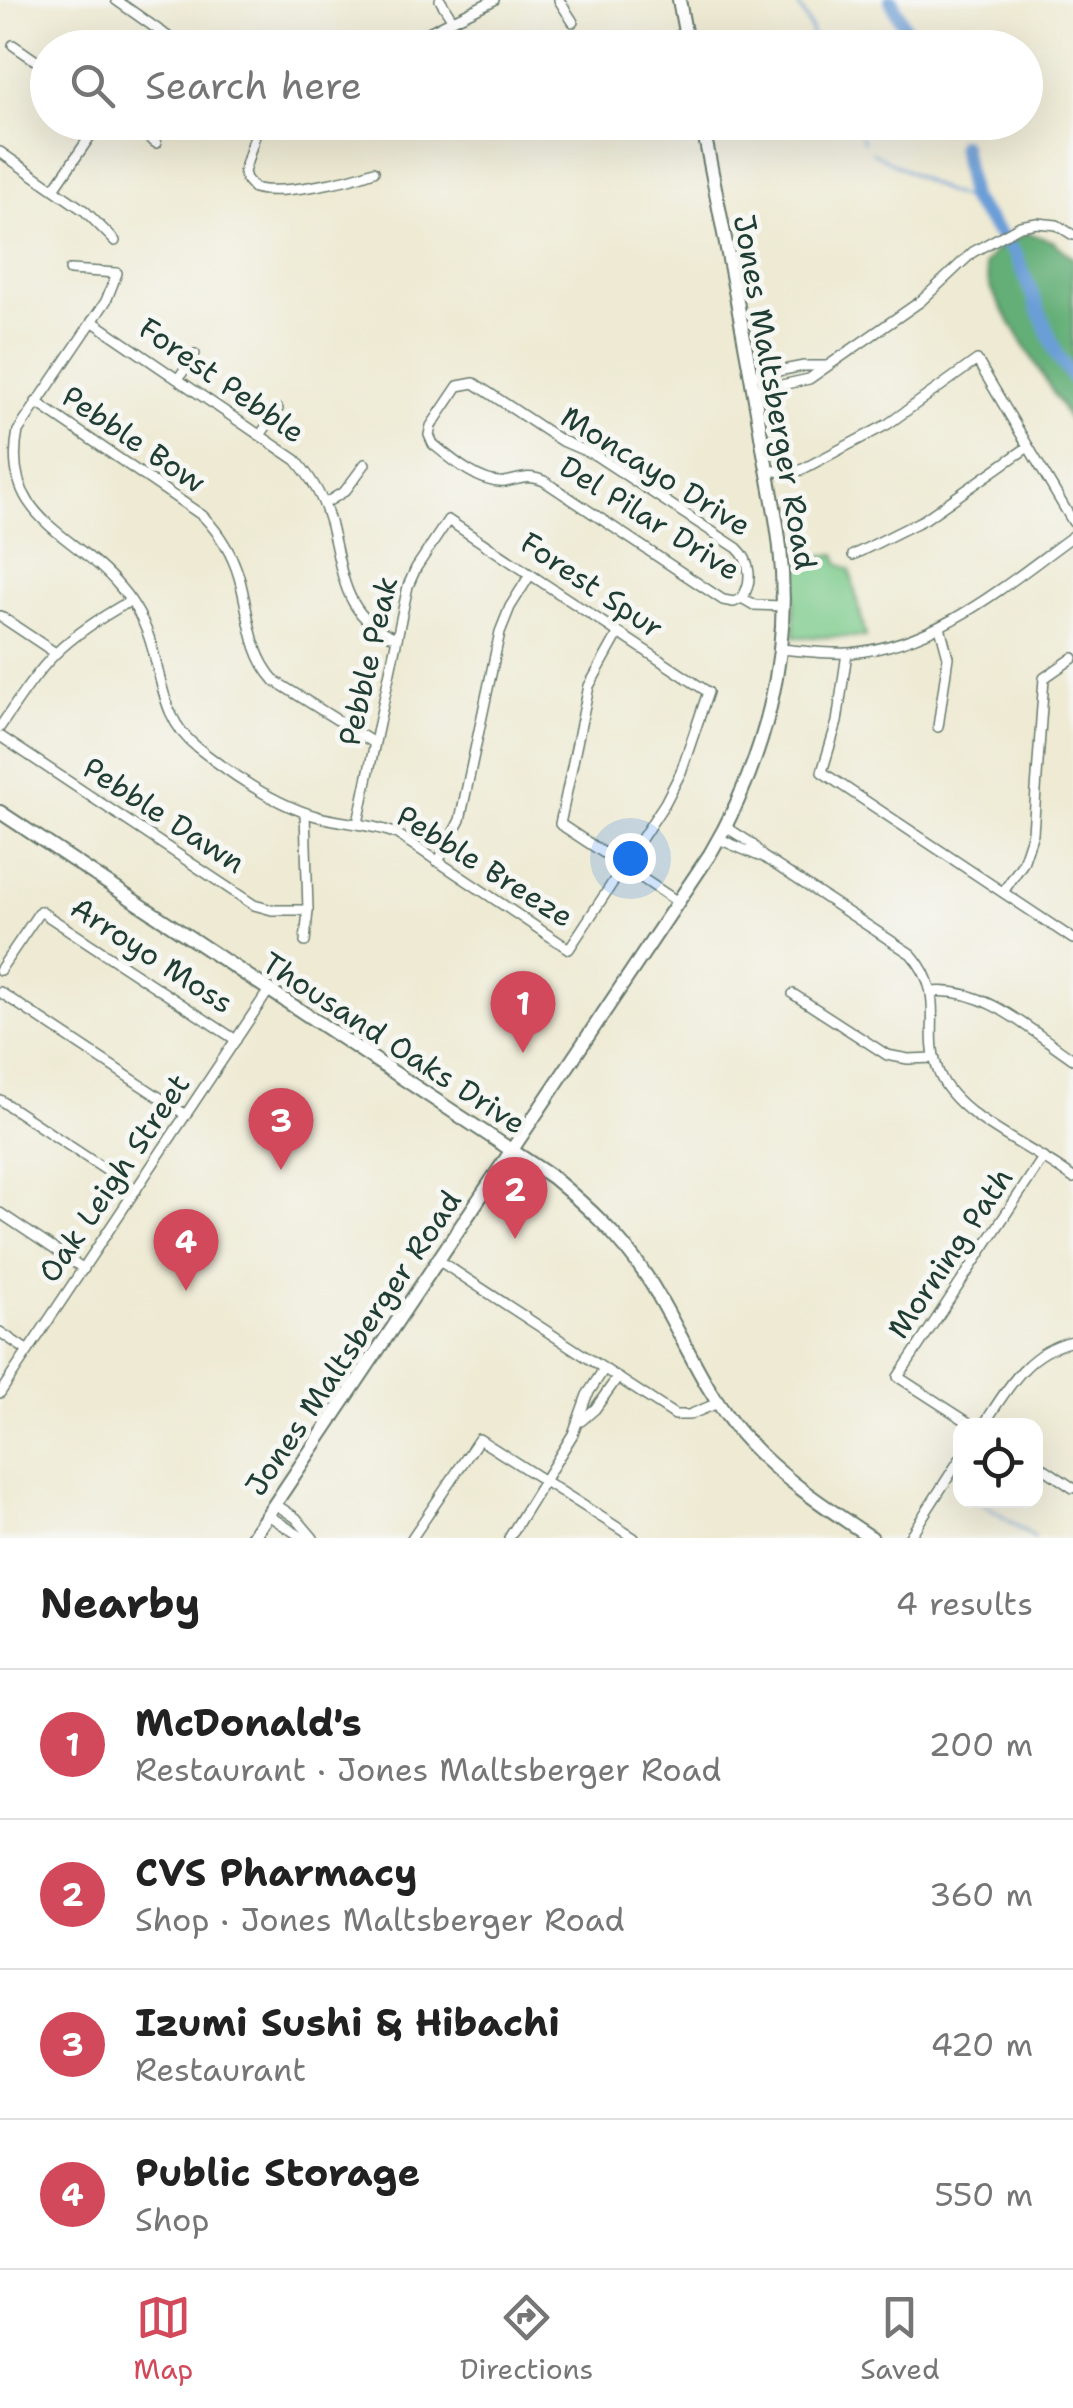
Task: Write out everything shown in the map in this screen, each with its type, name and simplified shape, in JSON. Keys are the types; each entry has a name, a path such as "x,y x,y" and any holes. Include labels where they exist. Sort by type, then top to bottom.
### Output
{"main road":[{"path":"679,0 685,30"},
{"name":"Jones Maltsberger Road","path":"252,1538 678,902 722,833 762,743 775,692 780,649 784,606 781,550 705,140"},
{"name":"Thousand Oaks Drive","path":"0,812 576,1196 636,1261 718,1402 741,1433 778,1472 872,1538"}],"street":[{"path":"116,0 159,30"},
{"path":"440,0 452,19"},
{"path":"431,30 494,0"},
{"path":"560,0 574,22"},
{"path":"14,45 30,56"},
{"path":"54,189 88,140"},
{"path":"152,140 156,143"},
{"path":"254,140 244,172 254,188 275,190 334,183 374,172"},
{"path":"0,152 96,220 115,241"},
{"path":"754,391 809,379 921,301 973,252 1020,226 1057,225 1073,235"},
{"path":"36,402 111,291 117,273 70,270"},
{"name":"Forest Pebble","path":"92,321 296,460 324,504 350,602 372,626 396,638"},
{"path":"178,378 195,354"},
{"path":"768,470 800,470 864,438 977,360 1073,522"},
{"path":"751,376 826,366"},
{"path":"781,370 784,384"},
{"name":"Del Pilar Drive","path":"466,382 458,386 431,426 429,436 436,447 483,478 502,482 525,476 544,481 712,594 734,602 742,598"},
{"name":"Moncayo Drive","path":"466,382 474,383 560,440 595,455 737,548 749,566 742,598"},
{"name":"Pebble Breeze","path":"36,402 12,446 12,473 18,496 27,510 107,572 130,600 148,635 167,709 184,736 200,750 270,797 304,813 397,834 569,949 625,866"},
{"name":"Pebble Bow","path":"36,402 203,516 222,538 234,561 251,639 262,665 275,681 374,743"},
{"path":"261,434 278,409"},
{"path":"854,556 925,519 1028,447"},
{"path":"324,504 345,491 365,464"},
{"name":"Pebble Peak","path":"358,823 410,579 448,520"},
{"name":"Forest Spur","path":"448,520 708,692 681,772 625,866"},
{"path":"780,649 847,653 904,642 940,628 976,606 1073,536"},
{"path":"438,862 460,820 500,632 530,575"},
{"path":"742,598 754,605 784,606"},
{"path":"0,727 54,652 73,635 130,600"},
{"path":"0,616 54,652"},
{"path":"938,727 948,657 940,628"},
{"path":"618,634 589,686 560,824 678,902"},
{"path":"847,653 837,722 822,772 1073,939"},
{"path":"1003,892 1023,863 1033,833 1044,678 1073,658"},
{"name":"Pebble Dawn","path":"0,736 254,904 272,910 308,910"},
{"path":"304,813 308,910 304,942"},
{"path":"722,833 744,852 762,856 904,948 922,968 932,992 934,1058 940,1077 958,1100 1073,1178"},
{"name":"Arroyo Moss","path":"0,970 40,911 236,1040"},
{"name":"Oak Leigh Street","path":"0,1394 269,990"},
{"path":"932,992 958,991 982,1000 1073,1058"},
{"path":"0,992 186,1115"},
{"path":"794,994 887,1054 908,1059 934,1058"},
{"path":"0,1100 136,1190"},
{"name":"Morning Path","path":"962,1418 898,1376 1043,1158"},
{"path":"0,1213 84,1269"},
{"path":"438,1260 675,1415 689,1415 718,1402"},
{"path":"0,1332 28,1351"},
{"path":"988,1418 1024,1366 1051,1348 1073,1341"},
{"path":"509,1538 546,1482 604,1369"},
{"path":"579,1423 617,1378"},
{"path":"412,1538 479,1440 634,1538"},
{"path":"1043,1469 1073,1488"},
{"path":"909,1538 953,1470"},
{"path":"271,1509 303,1538"},
{"path":"271,1509 296,1518 313,1538"},
{"path":"606,1538 615,1526"}],"green space":[{"path":"1028,233 1053,241 1073,258 1073,426 991,290 985,264 996,250"},
{"path":"836,554 839,564 850,570 866,637 794,637 794,559"}],"waterway":[{"path":"796,0 811,30"},
{"path":"891,0 906,30"},
{"path":"962,145 971,199 1016,255 1057,355 1073,378"},
{"path":"872,152 948,193 971,199"},
{"path":"989,1508 1035,1538"}],"place":[{"name":"McDonald's","path":"523,1053"},
{"name":"Izumi Sushi & Hibachi","path":"281,1170"},
{"name":"CVS Pharmacy","path":"515,1239"},
{"name":"Public Storage","path":"186,1291"}]}
